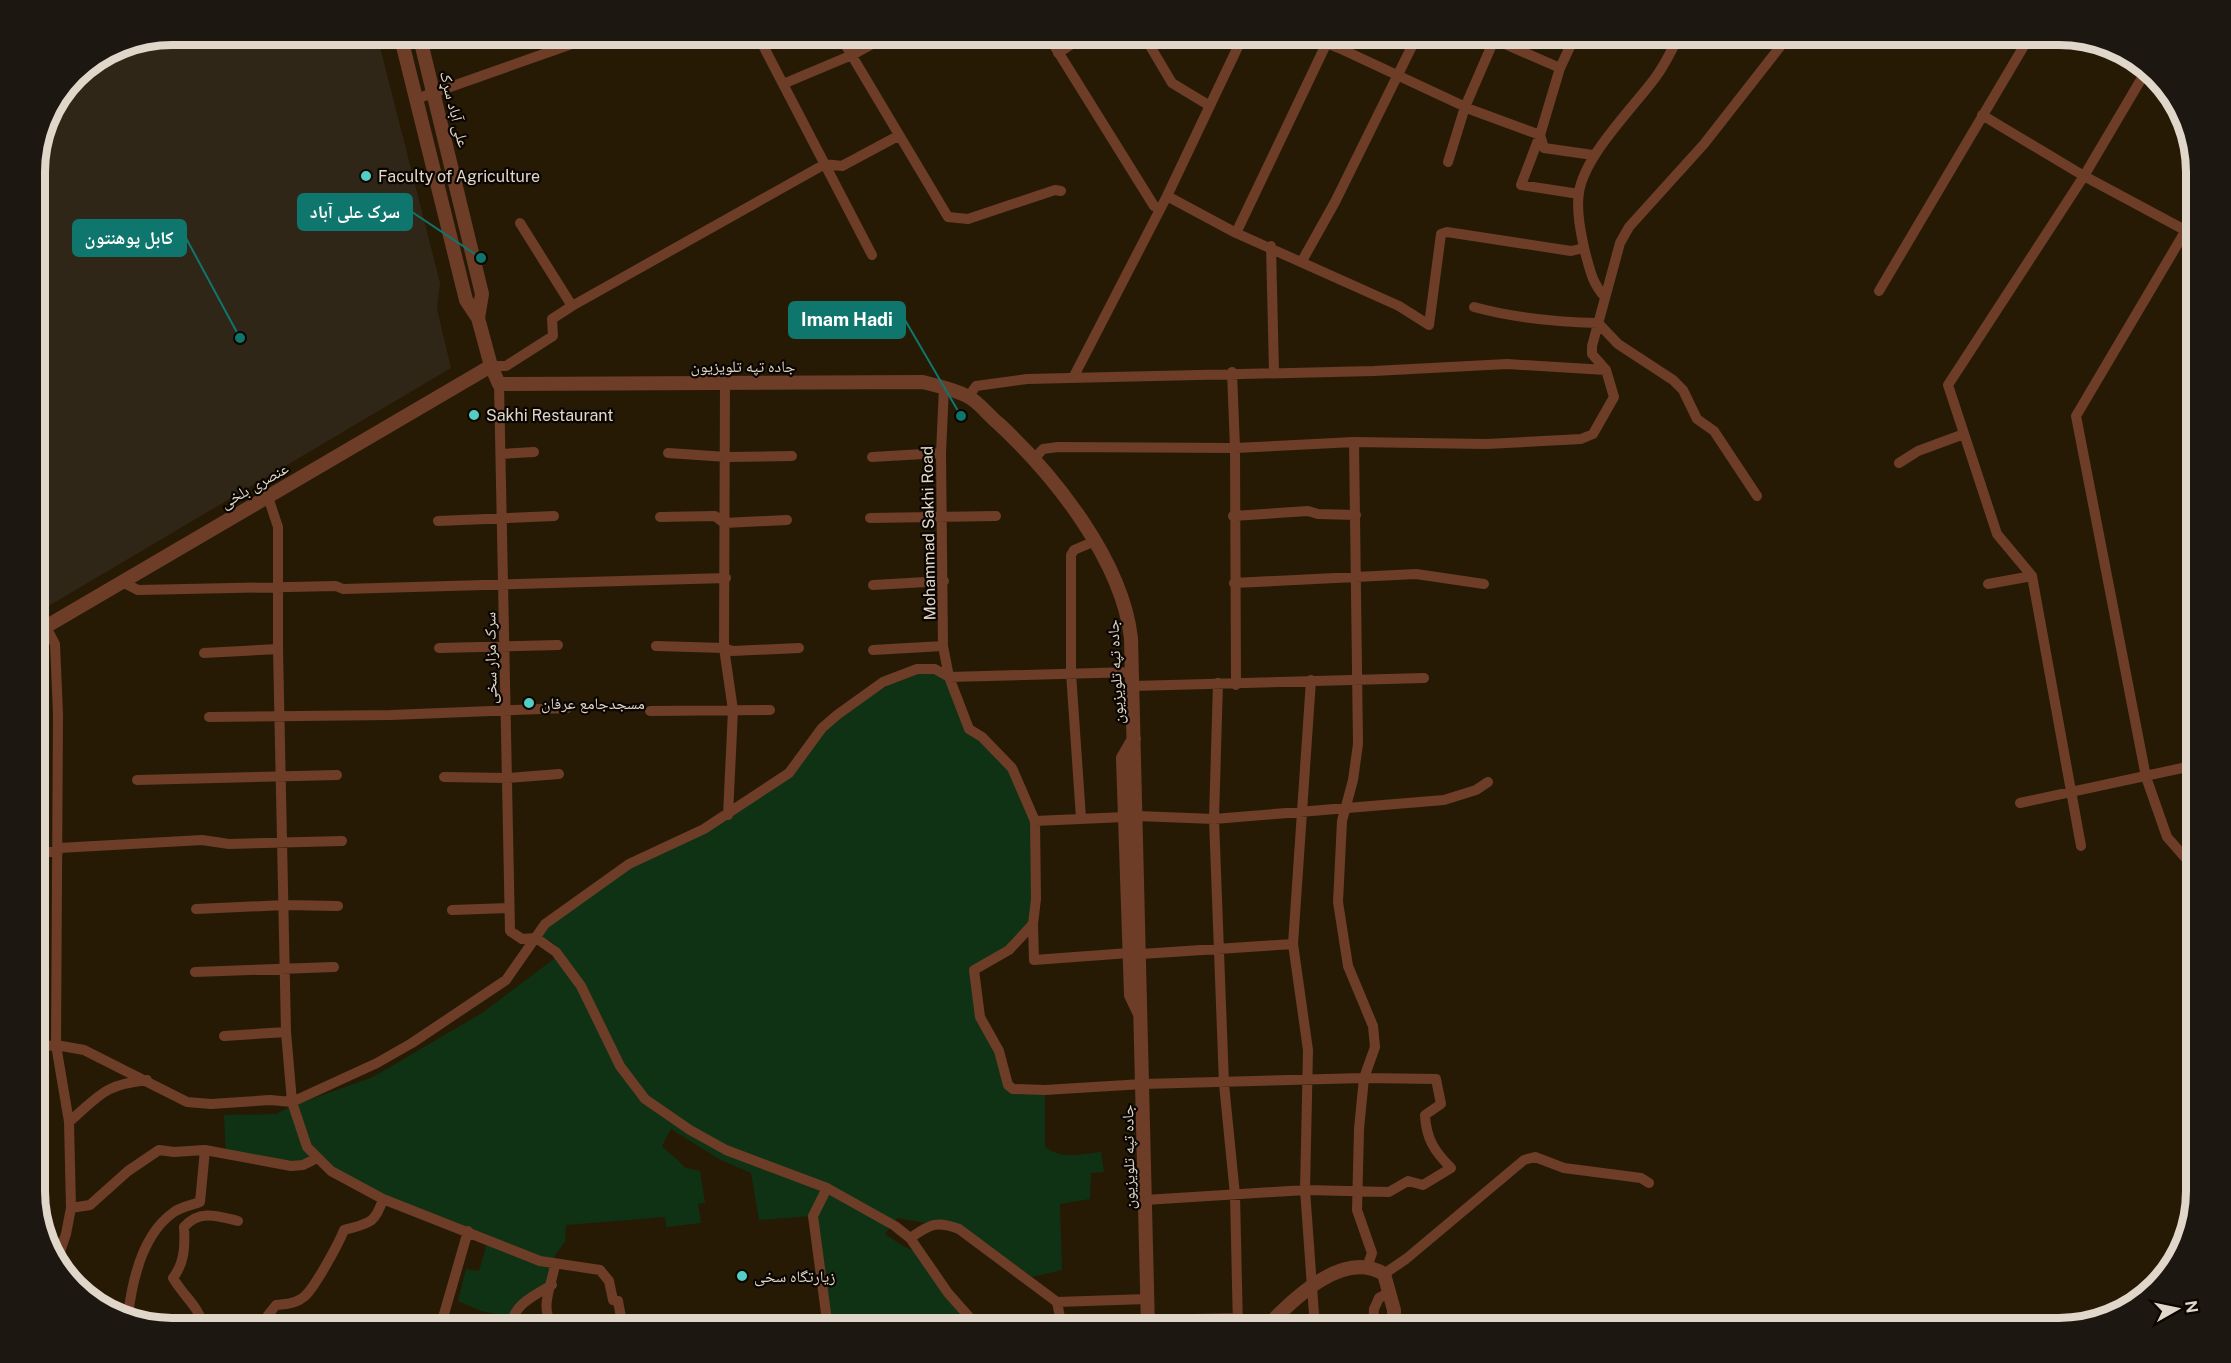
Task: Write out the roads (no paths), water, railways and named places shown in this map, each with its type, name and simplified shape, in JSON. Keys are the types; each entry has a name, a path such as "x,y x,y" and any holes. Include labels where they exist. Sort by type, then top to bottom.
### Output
{"street":[{"path":"403,45 466,300 478,318"},
{"name":"علی آباد سړک","path":"422,45 482,294 478,318 491,366 499,384"},
{"path":"416,99 569,45"},
{"path":"763,45 872,255"},
{"path":"846,45 948,217 968,219 1055,190 1061,191"},
{"path":"783,84 870,45"},
{"path":"1054,45 1154,206 1160,209"},
{"path":"1058,52 1069,45"},
{"path":"1150,45 1172,83 1210,106"},
{"path":"1074,376 1167,196 1239,45"},
{"path":"1236,233 1326,45"},
{"path":"1340,45 1396,76 1465,107 1540,135"},
{"path":"1302,261 1335,202 1412,45"},
{"path":"1448,162 1465,107 1492,45"},
{"path":"1506,45 1560,68"},
{"path":"1571,45 1560,68 1540,135 1521,185 1579,194"},
{"path":"1605,297 1593,283 1584,248 1579,194 1593,155 1606,142 1656,78 1674,45"},
{"path":"1034,459 1042,449 1058,447 1235,448 1354,442 1486,444 1581,439 1593,434 1614,397 1606,370 1592,354 1598,322 1620,243 1629,226 1704,144 1781,45"},
{"path":"1879,291 2024,45"},
{"path":"2080,846 2032,576 1997,534 1948,385 2084,176 2143,77"},
{"path":"1983,115 2084,176 2186,230 2076,416 2146,777 2167,837 2186,859"},
{"path":"1540,135 1544,148 1593,155"},
{"path":"491,366 506,366 553,336 552,319 572,306 825,164 842,166 898,136"},
{"path":"1167,196 1236,233 1270,246 1399,306 1429,325 1442,234 1447,232 1571,251 1584,248"},
{"path":"520,224 572,306"},
{"path":"1270,246 1274,372"},
{"path":"1474,307 1490,313 1538,319 1598,322 1618,344 1673,380 1683,390 1697,419 1714,431 1757,496"},
{"path":"969,396 976,386 1074,376 1374,371 1507,364 1606,370"},
{"name":"عنصری بلخی","path":"45,627 491,366"},
{"path":"1232,372 1235,448 1233,516 1236,685"},
{"path":"725,382 727,456 724,523 726,578 724,648 733,710 728,815"},
{"name":"جاده تپه تلویزیون","path":"499,384 923,382 969,396 1034,459 1059,489 1095,541 1119,586 1128,611 1133,679 1135,738 1123,758 1131,817"},
{"name":"سرک مزار سخی","path":"499,384 510,932 522,939 536,938"},
{"name":"Mohammad Sakhi Road","path":"944,387 941,453 943,646 949,677 969,729 982,737 1012,768 1035,821"},
{"path":"1899,463 1918,451 1964,434"},
{"path":"1354,442 1358,744 1353,780 1342,821 1338,902 1348,966 1363,997 1373,1026 1375,1047 1364,1078 1358,1192 1358,1210 1371,1253 1367,1267"},
{"path":"501,454 534,452"},
{"path":"668,453 792,456"},
{"path":"872,457 941,453"},
{"path":"268,497 278,527 278,649 284,841 286,1032 292,1102 307,1147 315,1159 331,1171 383,1199 540,1261 600,1270 609,1281 613,1300 618,1301 621,1318"},
{"path":"1233,516 1308,511 1318,514 1356,515"},
{"path":"438,521 554,516"},
{"path":"660,517 715,516 724,523 787,520"},
{"path":"870,518 996,516"},
{"path":"1082,818 1071,673 1071,555 1074,550 1095,541"},
{"path":"1234,583 1416,574 1484,584"},
{"path":"1988,584 2032,576"},
{"path":"122,582 138,590 278,586 336,586 344,589 726,578"},
{"path":"873,585 944,581"},
{"path":"45,635 55,644 58,850 56,1045 69,1122 71,1208 60,1251"},
{"path":"439,648 558,645"},
{"path":"656,646 724,648 732,651 799,648"},
{"path":"873,650 943,646"},
{"path":"204,653 278,649"},
{"path":"45,1046 56,1045 84,1050 187,1102 212,1104 270,1100 292,1102 377,1063 412,1043 506,980 545,924 629,864 674,845 728,815 789,773 822,728 883,682 917,669 935,669 949,677 1071,673 1236,685 1311,680 1424,678"},
{"path":"1311,680 1302,814 1303,835 1293,944 1308,1050 1305,1190 1314,1318"},
{"path":"1218,683 1214,819 1224,1084 1235,1195 1237,1318"},
{"path":"209,717 567,708"},
{"path":"650,711 770,710"},
{"path":"2019,803 2186,767"},
{"path":"444,777 507,778 559,774"},
{"path":"137,780 337,775"},
{"path":"1293,944 1034,960 1035,821 1131,817 1214,819 1302,814 1444,800 1476,790 1488,782"},
{"path":"1131,817 1135,953"},
{"path":"45,851 202,840 229,844 342,841"},
{"path":"196,909 285,905 338,906"},
{"path":"452,910 509,908"},
{"path":"1033,924 1009,950 974,970 981,1017 988,1035 999,1051 1008,1085 1013,1089 1045,1090 1143,1084 1224,1084 1364,1078 1436,1079 1441,1104 1425,1115 1425,1127 1432,1148 1451,1168 1424,1185 1408,1181 1389,1192 1305,1190 1145,1200"},
{"path":"536,938 556,952 581,986 620,1066 645,1099 690,1130 726,1150 827,1188 895,1226 910,1238 948,1293 970,1318"},
{"name":"جاده تپه تلویزیون","path":"1135,953 1131,995 1142,1019 1148,1318"},
{"path":"195,972 334,967"},
{"path":"224,1036 286,1032"},
{"path":"69,1122 107,1089 123,1083 147,1080"},
{"path":"71,1208 90,1206 128,1171 159,1150 174,1152 205,1150 291,1166 303,1165 315,1159"},
{"path":"129,1310 130,1293 143,1252 159,1224 175,1211 200,1202 205,1150"},
{"path":"1384,1274 1406,1259 1524,1160 1535,1157 1564,1168 1641,1178 1649,1184"},
{"path":"827,1188 813,1216 827,1318"},
{"path":"267,1318 276,1305 292,1304 308,1294 337,1248 344,1230 371,1223 383,1199"},
{"path":"200,1318 192,1301 173,1278 181,1268 186,1247 184,1227 192,1218 208,1214 238,1221"},
{"path":"910,1238 932,1224 959,1229 1057,1302 1147,1299"},
{"path":"443,1318 468,1231"},
{"path":"550,1318 545,1307 552,1285 555,1263"},
{"path":"1276,1318 1312,1283 1350,1268 1367,1267 1384,1274 1390,1292 1393,1318"},
{"path":"512,1318 520,1304 552,1285"},
{"path":"1374,1318 1374,1309 1379,1298 1390,1292"},
{"path":"1057,1302 1060,1318"}],"place":[{"name":"Faculty of Agriculture","path":"366,176"},
{"name":"سرک علی آباد","path":"481,258"},
{"name":"کابل پوهنتون","path":"240,338"},
{"name":"Sakhi Restaurant","path":"474,415"},
{"name":"Imam Hadi","path":"961,416"},
{"name":"مسجدجامع عرفان","path":"529,703"},
{"name":"زیارتگاه سخی","path":"742,1276"}]}
